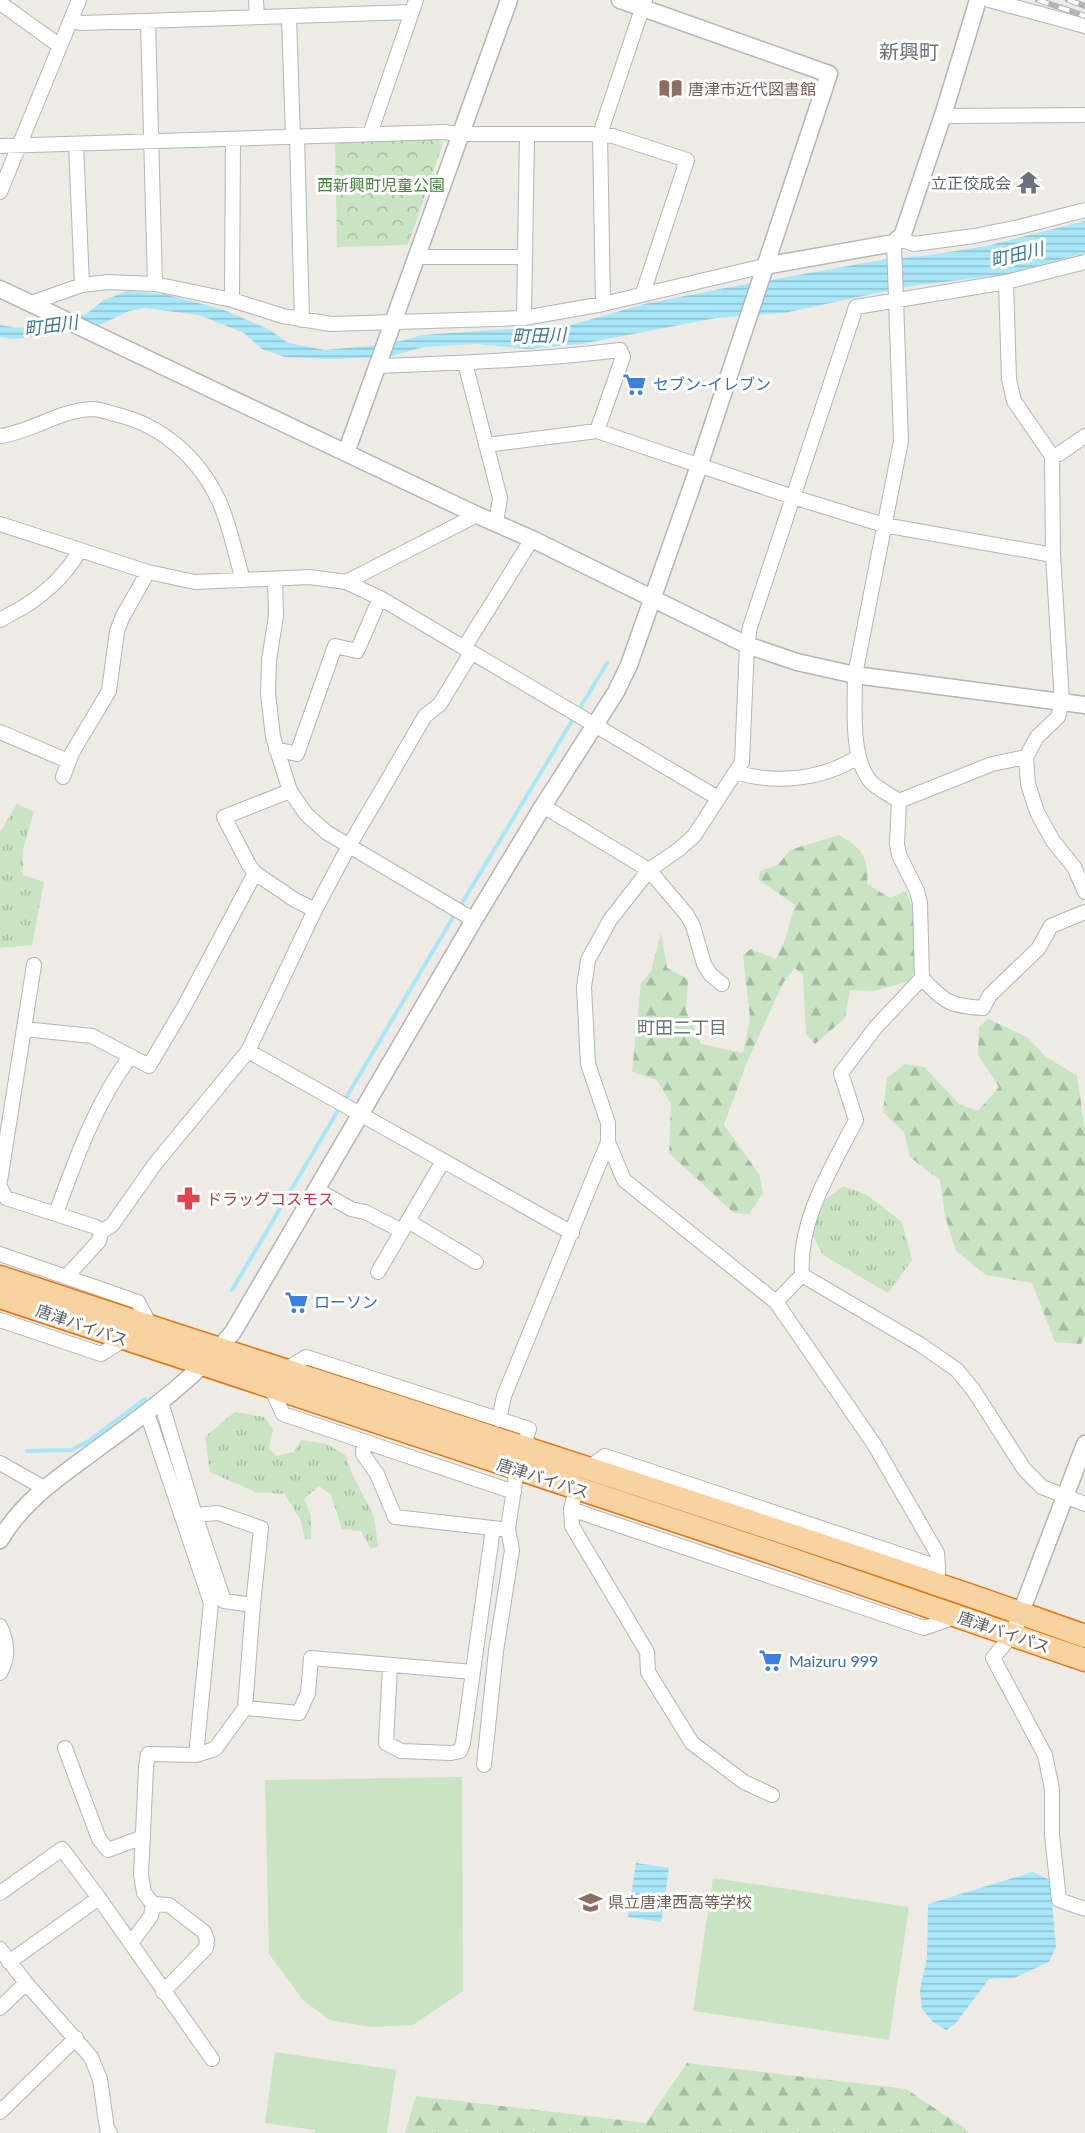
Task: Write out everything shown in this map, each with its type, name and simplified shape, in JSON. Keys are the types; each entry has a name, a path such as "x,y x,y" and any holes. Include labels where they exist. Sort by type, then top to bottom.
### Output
{"highway":[{"name":"唐津バイパス","path":"0,1277 42,1280 151,1328 211,1358"},
{"name":"唐津バイパス","path":"0,1297 125,1339 211,1358 519,1458 588,1468 938,1576 1016,1624 1085,1660"},
{"name":"唐津バイパス","path":"519,1458 573,1499 958,1616 1085,1636"}],"street":[{"path":"0,192 79,0"},
{"path":"256,0 257,17"},
{"path":"346,453 509,0"},
{"path":"0,1540 19,1513 44,1488 161,1402 211,1358 233,1332 316,1189 348,1108 463,913 543,806 582,718 616,692 629,665 699,466 829,74 644,4 620,0"},
{"path":"899,801 873,783 864,772 858,757 855,712 855,675 901,441 896,244 903,234 943,116 978,0"},
{"path":"989,0 1085,26"},
{"path":"0,3 60,46"},
{"path":"603,304 600,134 644,4"},
{"path":"71,20 81,22 148,21 289,16 414,6 370,134"},
{"path":"289,16 302,320"},
{"path":"148,21 155,284"},
{"path":"943,116 1085,115"},
{"path":"0,146 444,132 613,136 687,160 643,293"},
{"path":"524,318 527,134"},
{"path":"232,300 233,139"},
{"path":"76,144 82,285"},
{"path":"35,305 82,285 108,282 155,284 232,300 302,320 331,324 524,318 896,244 974,237 1085,210"},
{"path":"417,257 525,257"},
{"path":"499,1420 504,1396 608,1142 608,1123 588,1064 584,987 588,960 610,920 649,870 694,836 742,762 747,645 750,627 856,307 1006,282 1085,262"},
{"path":"1006,282 1009,379 1014,401 1052,456 1053,555 1062,702 1058,717 1037,737 1026,757 1028,784 1037,812 1053,841 1074,867 1085,892"},
{"path":"0,289 532,539 747,645 796,662 855,675 1085,705"},
{"path":"376,366 572,356 620,350 623,357 597,431"},
{"path":"465,363 500,498 496,523"},
{"path":"0,436 93,409 135,418 172,440 198,467 220,502 243,580"},
{"path":"486,445 597,431 884,525 1053,555"},
{"path":"1052,456 1059,454 1085,436"},
{"path":"346,582 477,515"},
{"path":"0,524 148,572 195,582 310,577 346,582 380,598 717,798"},
{"path":"67,1276 99,1241 101,1232 112,1225 155,1164 248,1051 315,910 349,846 425,716 440,704 468,650 532,539"},
{"path":"0,620 26,606 56,582 70,567 80,550"},
{"path":"63,777 68,761 109,692 117,631 148,572"},
{"path":"275,579 276,616 269,660 268,693 276,749 290,791 306,814 326,832 463,913"},
{"path":"276,749 297,754 335,646 357,651 380,598"},
{"path":"0,732 68,761"},
{"path":"736,772 749,776 788,779 826,773 858,757"},
{"path":"899,801 992,764 1026,757"},
{"path":"290,791 224,817 255,873 295,900 315,910"},
{"path":"899,801 897,844 899,855 917,891 920,903 922,978 941,998 963,1007 983,1008 990,995 1038,950 1051,926 1085,912"},
{"path":"543,806 649,870 687,915 693,926 704,964 710,974 722,984"},
{"path":"24,1029 92,1036 149,1066 185,1005 255,873"},
{"path":"0,1180 34,965"},
{"path":"776,1302 802,1275 801,1259 810,1213 856,1120 842,1073 876,1027 922,978"},
{"path":"248,1051 572,1233"},
{"path":"56,1213 77,1155 99,1107 114,1079 130,1057"},
{"path":"608,1142 624,1180 776,1302 874,1444 937,1553 938,1576"},
{"path":"378,1272 443,1161"},
{"path":"0,1187 6,1198 96,1227 101,1232"},
{"path":"316,1189 351,1209 405,1226 476,1262"},
{"path":"0,1254 42,1280 67,1276 138,1302 151,1328"},
{"path":"802,1275 921,1345 957,1370 974,1391 1024,1469 1042,1487 1085,1504"},
{"path":"0,1320 101,1354 125,1339"},
{"path":"484,1765 496,1651 512,1550 508,1529 514,1492 519,1458 529,1429 306,1357 277,1379 284,1414 514,1492"},
{"path":"161,1402 224,1602 253,1605"},
{"path":"147,1413 211,1604 196,1755"},
{"path":"364,1442 363,1454 377,1474 395,1517 508,1529"},
{"path":"1085,1444 1016,1624 993,1658 1045,1755 1052,1789 1052,1834 1059,1900 1085,1909"},
{"path":"0,1463 44,1488"},
{"path":"573,1499 572,1526 647,1652 648,1672 692,1743 744,1782 772,1795"},
{"path":"163,1992 206,1947 207,1940 204,1932 169,1905 153,1904 144,1893 141,1875 148,1754 196,1755 215,1749 244,1708 261,1528 218,1513 195,1515"},
{"path":"390,1666 386,1743 401,1751 451,1753 460,1751 493,1528"},
{"path":"0,1626 4,1634 7,1653 0,1673"},
{"path":"244,1708 299,1713 308,1693 310,1658 473,1672"},
{"path":"65,1749 99,1839 108,1850 143,1838"},
{"path":"0,1893 62,1849 212,2059"},
{"path":"9,1962 99,1898"},
{"path":"131,1943 151,1916 153,1904"},
{"path":"0,1949 26,1983 91,2057 100,2079 106,2132"},
{"path":"0,2008 26,1983"},
{"path":"0,2112 76,2038"}],"green space":[{"name":"西新興町児童公園","path":"439,139 443,143 408,245 337,247 335,142"},
{"path":"17,804 34,812 23,849 23,875 44,882 32,945 0,948 0,832"},
{"path":"839,835 853,844 865,860 867,884 890,898 906,891 915,913 916,965 910,981 874,991 850,990 845,1018 815,1044 806,1034 803,975 795,968 783,983 747,1062 724,1125 759,1174 763,1193 749,1214 734,1213 669,1153 671,1104 657,1080 632,1072 641,983 651,971 661,933 667,968 688,979 686,1011 701,1044 743,1053 750,1019 743,955 751,949 776,959 785,940 795,905 759,880 760,871 778,865 790,850"},
{"path":"988,1019 1027,1037 1045,1056 1077,1076 1085,1130 1085,1335 1081,1344 1055,1342 1032,1283 986,1275 956,1251 945,1216 940,1180 910,1157 904,1132 883,1112 887,1078 905,1064 924,1067 959,1104 978,1111 999,1087 978,1055 979,1027"},
{"path":"843,1186 867,1195 902,1222 912,1260 888,1293 823,1255 811,1232 821,1203"},
{"path":"235,1412 264,1417 273,1429 269,1448 276,1456 294,1452 301,1440 327,1444 345,1455 374,1516 378,1546 371,1549 361,1531 342,1529 331,1495 319,1486 304,1499 311,1516 311,1539 305,1540 301,1521 285,1494 255,1492 210,1472 205,1437"},
{"path":"462,1777 463,1991 413,2025 371,2027 330,2020 303,2000 269,1954 265,1780"},
{"path":"713,1878 909,1907 889,2040 693,2011"},
{"path":"275,2052 396,2070 387,2133 315,2133 315,2130 265,2123"},
{"path":"687,2063 906,2089 968,2133 405,2133 416,2096 646,2123"}],"water":[{"name":"町田川","path":"1085,221 1085,253 1007,274 905,287 784,313 716,318 581,344 528,349 475,344 424,347 387,357 329,359 285,357 262,349 244,333 199,315 145,308 129,311 102,324 48,336 13,339 0,337 0,325 18,328 52,325 86,314 104,300 128,291 164,294 224,310 270,330 288,343 325,350 390,344 422,335 571,325 645,304 709,291 887,259 987,246"},
{"path":"636,1863 669,1868 661,1922 628,1917"},
{"path":"1033,1872 1050,1880 1056,1947 1049,1962 1014,1978 989,1979 955,2024 946,2030 934,2023 922,2009 920,1990 927,1957 928,1904"}],"waterway":[{"path":"459,908 607,663"},
{"path":"344,1101 455,914"},
{"path":"232,1290 340,1107"},
{"path":"27,1451 71,1450 87,1442 145,1399"}],"railway":[{"path":"1038,0 1085,16"},
{"path":"1068,0 1085,6"}],"place":[{"name":"唐津市近代図書館","path":"670,89"},
{"name":"立正佼成会","path":"1029,183"},
{"name":"セブン-イレブン","path":"635,384"},
{"name":"ドラッグコスモス","path":"188,1199"},
{"name":"ローソン","path":"296,1302"},
{"name":"Maizuru 999","path":"771,1661"},
{"name":"県立唐津西高等学校","path":"590,1902"}],"district":[{"name":"新興町","path":"909,52"},
{"name":"町田二丁目","path":"682,1028"}]}
